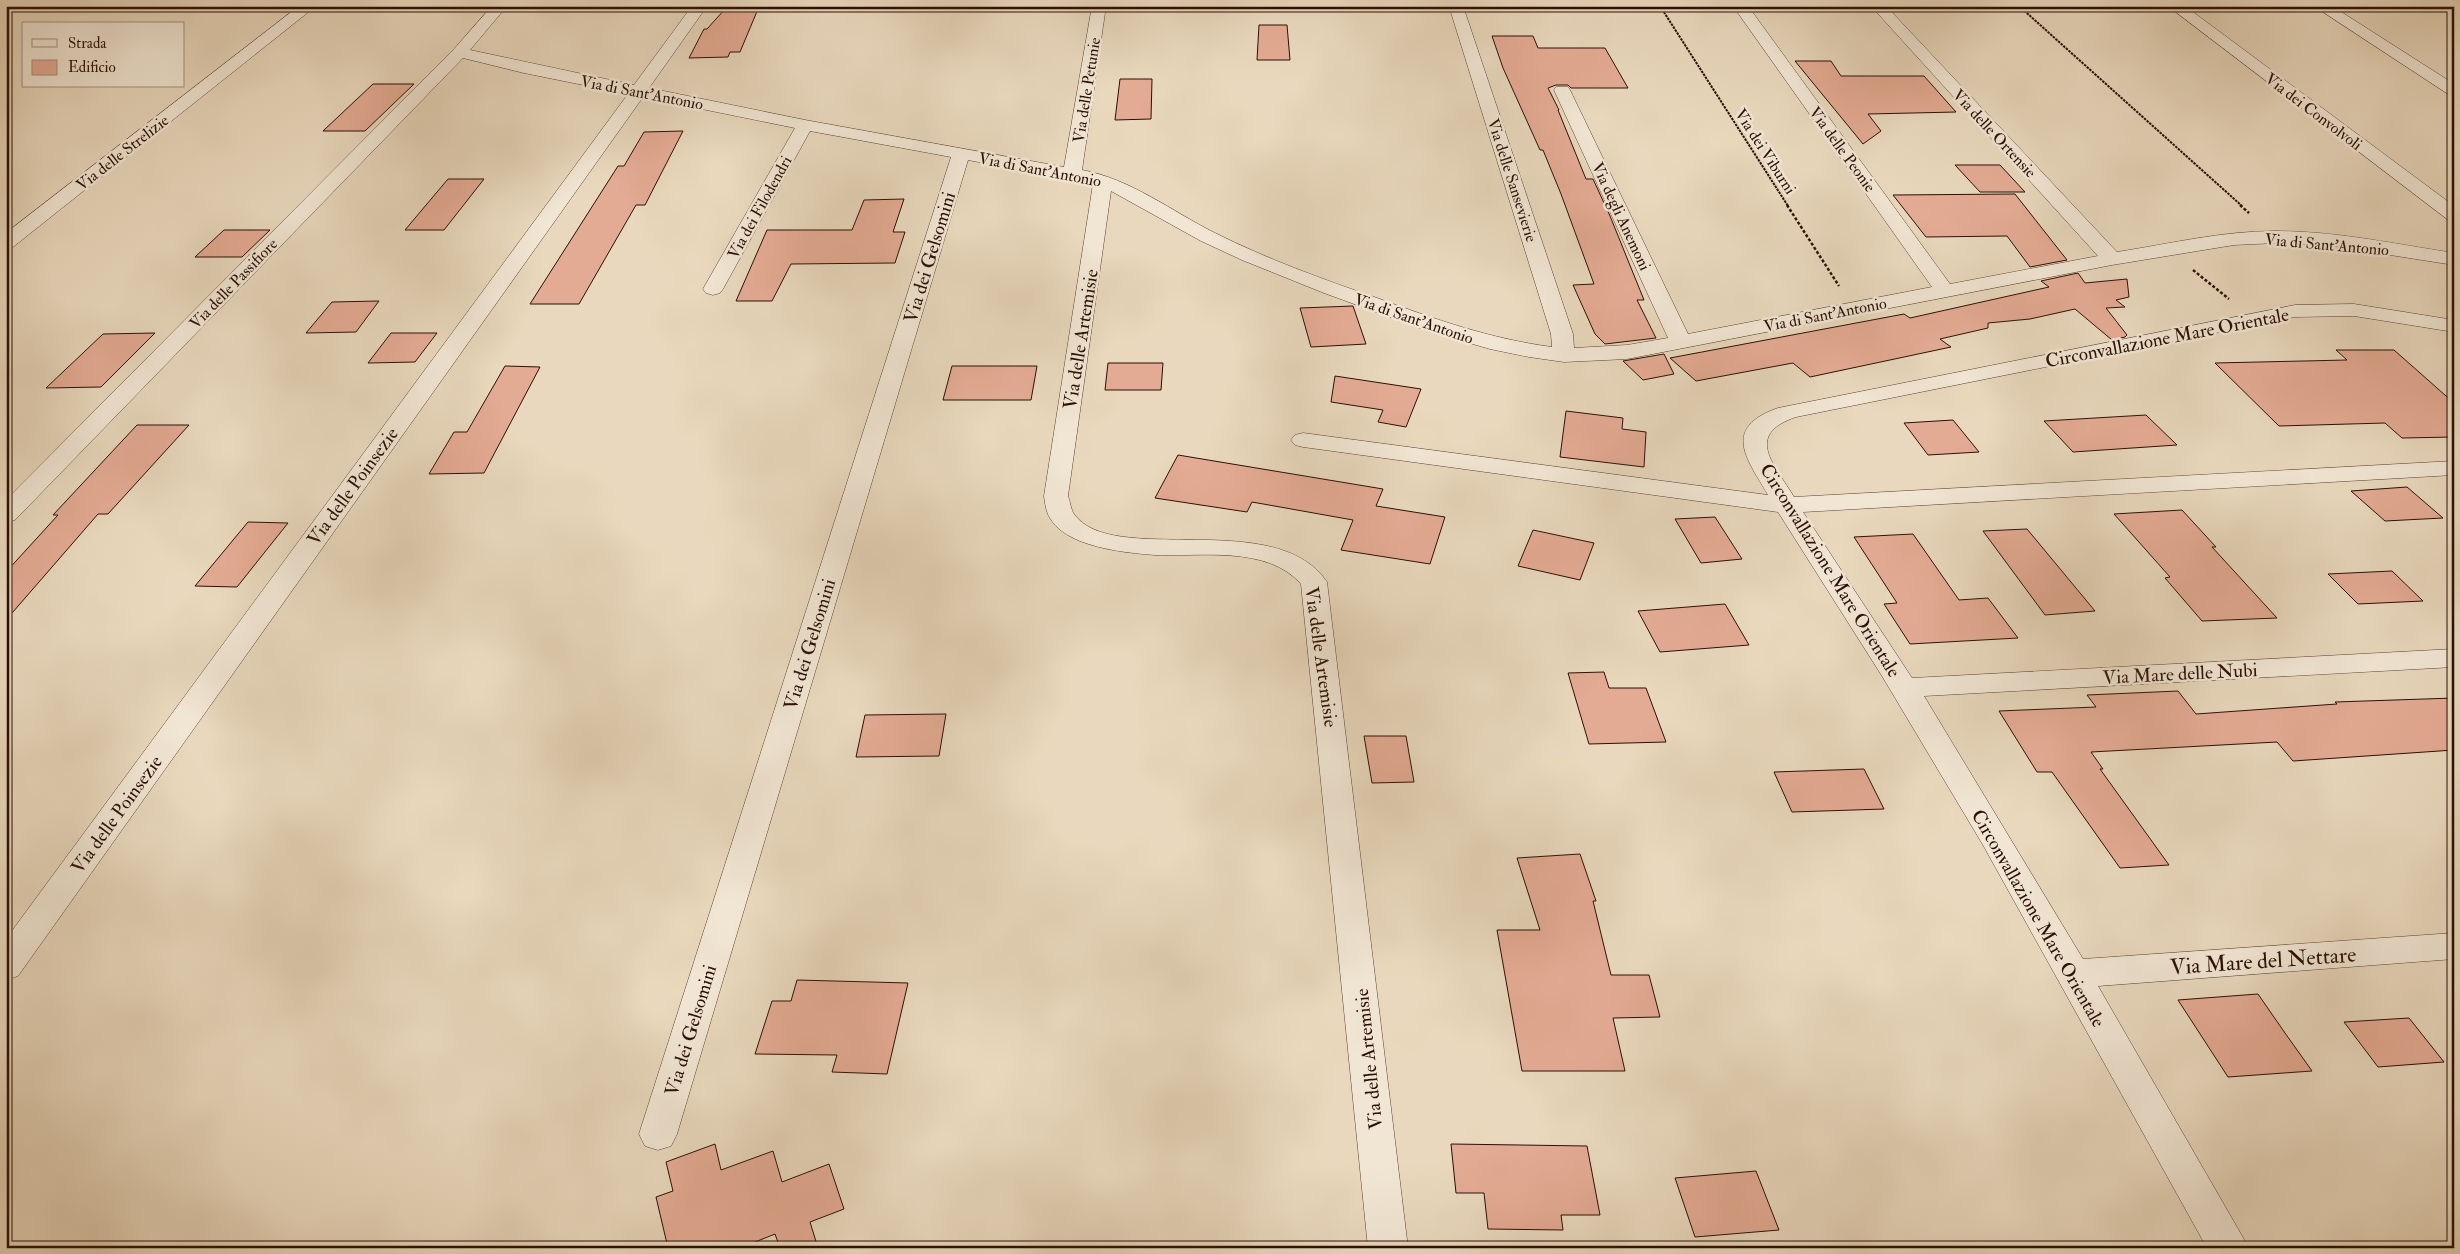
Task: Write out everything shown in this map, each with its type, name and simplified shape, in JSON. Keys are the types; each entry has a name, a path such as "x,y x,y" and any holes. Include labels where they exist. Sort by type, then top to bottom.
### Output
{"street":[{"name":"Via delle Strelizie","path":"6,243 309,6"},
{"path":"460,52 500,6"},
{"name":"Via delle Poinsezie","path":"6,966 636,91 700,6"},
{"name":"Via delle Petunie","path":"1072,173 1099,6"},
{"name":"Via delle Sansevierie","path":"1456,6 1560,325 1564,355"},
{"name":"Via delle Peonie","path":"1740,6 1945,291"},
{"name":"Via delle Ortensie","path":"1878,6 2112,259"},
{"name":"Via dei Convolvoli","path":"2175,6 2454,215"},
{"path":"2321,6 2454,91"},
{"name":"Via di Sant'Antonio","path":"460,52 636,91 805,125 1072,173 1103,181 1122,189 1192,229 1292,274 1475,340 1520,350 1564,355 1610,354 1681,342 2112,259 2234,239 2276,237 2348,242 2454,259"},
{"name":"Via delle Passifiore","path":"6,515 460,52"},
{"name":"Via degli Anemoni","path":"1562,90 1681,342"},
{"name":"Via dei Filodendri","path":"713,289 805,125"},
{"name":"Via dei Gelsomini","path":"658,1134 961,154"},
{"name":"Via delle Artemisie","path":"1103,181 1056,496 1057,508 1062,518 1074,527 1110,542 1139,546 1244,551 1269,556 1294,566 1309,575 1314,582 1388,1248"},
{"name":"Circonvallazione Mare Orientale","path":"2229,1248 1906,688 1785,505 1754,444 1756,434 1760,427 1778,415 2295,311 2342,309 2395,315 2454,326"},
{"path":"1303,440 1785,505 2454,468"},
{"name":"Via Mare delle Nubi","path":"1906,688 2454,658"},
{"name":"Via Mare del Nettare","path":"2072,974 2454,946"}],"path":[{"name":"Via dei Viburni","path":"1660,6 1851,309"},
{"path":"2019,6 2276,237"},
{"path":"2167,250 2255,319"}],"building":[{"path":"725,9 758,9 740,52 730,52 728,57 689,58 704,29 707,29"},
{"path":"1259,25 1287,25 1290,60 1257,60"},
{"path":"1492,36 1533,36 1538,48 1605,48 1628,88 1571,88 1568,85 1556,85 1548,88 1559,110 1586,179 1593,179 1610,216 1644,300 1637,300 1656,338 1605,344 1595,334 1573,285 1594,284 1543,150 1540,150 1503,68"},
{"path":"1795,61 1831,61 1841,76 1924,76 1956,112 1868,114 1881,131 1863,144"},
{"path":"1120,79 1152,79 1151,119 1115,120"},
{"path":"373,84 414,84 365,131 323,131"},
{"path":"683,131 645,205 636,205 579,304 530,304 618,166 624,166 644,132"},
{"path":"1955,165 2000,165 2025,192 1980,192"},
{"path":"448,179 484,179 444,230 405,230"},
{"path":"2015,194 2067,260 2030,267 2007,236 1926,237 1893,195"},
{"path":"904,199 893,232 905,232 895,263 791,264 772,301 736,301 767,230 852,230 864,200"},
{"path":"224,230 270,230 242,257 195,257"},
{"path":"2078,273 2085,283 2127,279 2129,297 2116,300 2125,307 2106,308 2127,335 2125,337 2112,340 2075,309 2030,319 1988,323 1988,328 1940,339 1951,347 1810,377 1793,363 1696,381 1670,358 1904,314 1910,318 2049,287 2041,281"},
{"path":"379,301 356,332 306,333 332,302"},
{"path":"1353,306 1366,344 1311,347 1300,308"},
{"path":"155,333 101,387 46,388 103,334"},
{"path":"391,333 437,333 415,362 368,363"},
{"path":"2336,350 2394,350 2454,403 2454,437 2402,438 2385,423 2279,426 2215,363 2347,360"},
{"path":"1664,354 1674,374 1643,380 1623,361"},
{"path":"1108,363 1163,363 1161,390 1105,390"},
{"path":"505,366 540,367 484,473 429,474 454,432 467,432"},
{"path":"952,366 1037,366 1031,400 943,400"},
{"path":"1335,376 1421,389 1406,427 1378,422 1383,410 1331,402"},
{"path":"1566,411 1623,418 1622,429 1646,432 1644,467 1560,457"},
{"path":"2146,415 2177,445 2073,452 2044,421"},
{"path":"1953,420 1979,452 1928,455 1904,423"},
{"path":"137,425 189,425 108,514 98,514 6,620 6,572 58,515 53,515"},
{"path":"1178,455 1383,489 1376,506 1445,517 1430,564 1341,550 1353,520 1252,502 1247,512 1155,498"},
{"path":"2407,487 2443,518 2385,521 2351,491"},
{"path":"2182,510 2216,547 2212,547 2277,618 2202,621 2165,578 2170,577 2114,514"},
{"path":"1715,517 1742,559 1701,563 1675,519"},
{"path":"248,522 288,523 237,587 195,586"},
{"path":"2027,529 2095,611 2045,615 1983,531"},
{"path":"1533,530 1594,543 1580,580 1518,566"},
{"path":"1913,534 1959,600 1988,598 2018,638 1910,644 1884,604 1897,603 1854,537"},
{"path":"2392,571 2423,601 2358,604 2328,574"},
{"path":"1725,604 1749,645 1660,652 1638,611"},
{"path":"1604,672 1609,688 1646,688 1666,742 1589,744 1568,673"},
{"path":"2178,691 2196,714 2337,704 2335,702 2454,698 2454,750 2293,761 2277,742 2091,752 2103,769 2100,769 2169,865 2120,868 2052,772 2037,772 1999,711 2096,707 2087,695"},
{"path":"946,714 939,756 856,757 865,715"},
{"path":"1364,736 1406,736 1414,782 1372,783"},
{"path":"1864,769 1884,809 1792,812 1774,772"},
{"path":"1580,854 1596,901 1593,901 1611,975 1649,975 1660,1017 1613,1018 1625,1071 1522,1071 1497,930 1540,930 1517,858"},
{"path":"797,980 908,983 887,1074 832,1072 837,1055 755,1054 772,1001 791,1001"},
{"path":"2258,994 2312,1071 2228,1077 2178,1000"},
{"path":"2409,1018 2444,1062 2378,1067 2344,1022"},
{"path":"715,1144 721,1170 773,1151 782,1182 829,1164 844,1209 810,1222 818,1248 780,1248 775,1234 740,1248 668,1248 656,1197 673,1191 666,1162"},
{"path":"1451,1144 1587,1146 1600,1215 1561,1215 1563,1230 1488,1229 1484,1193 1456,1193"},
{"path":"1756,1171 1779,1230 1695,1237 1675,1178"}]}
